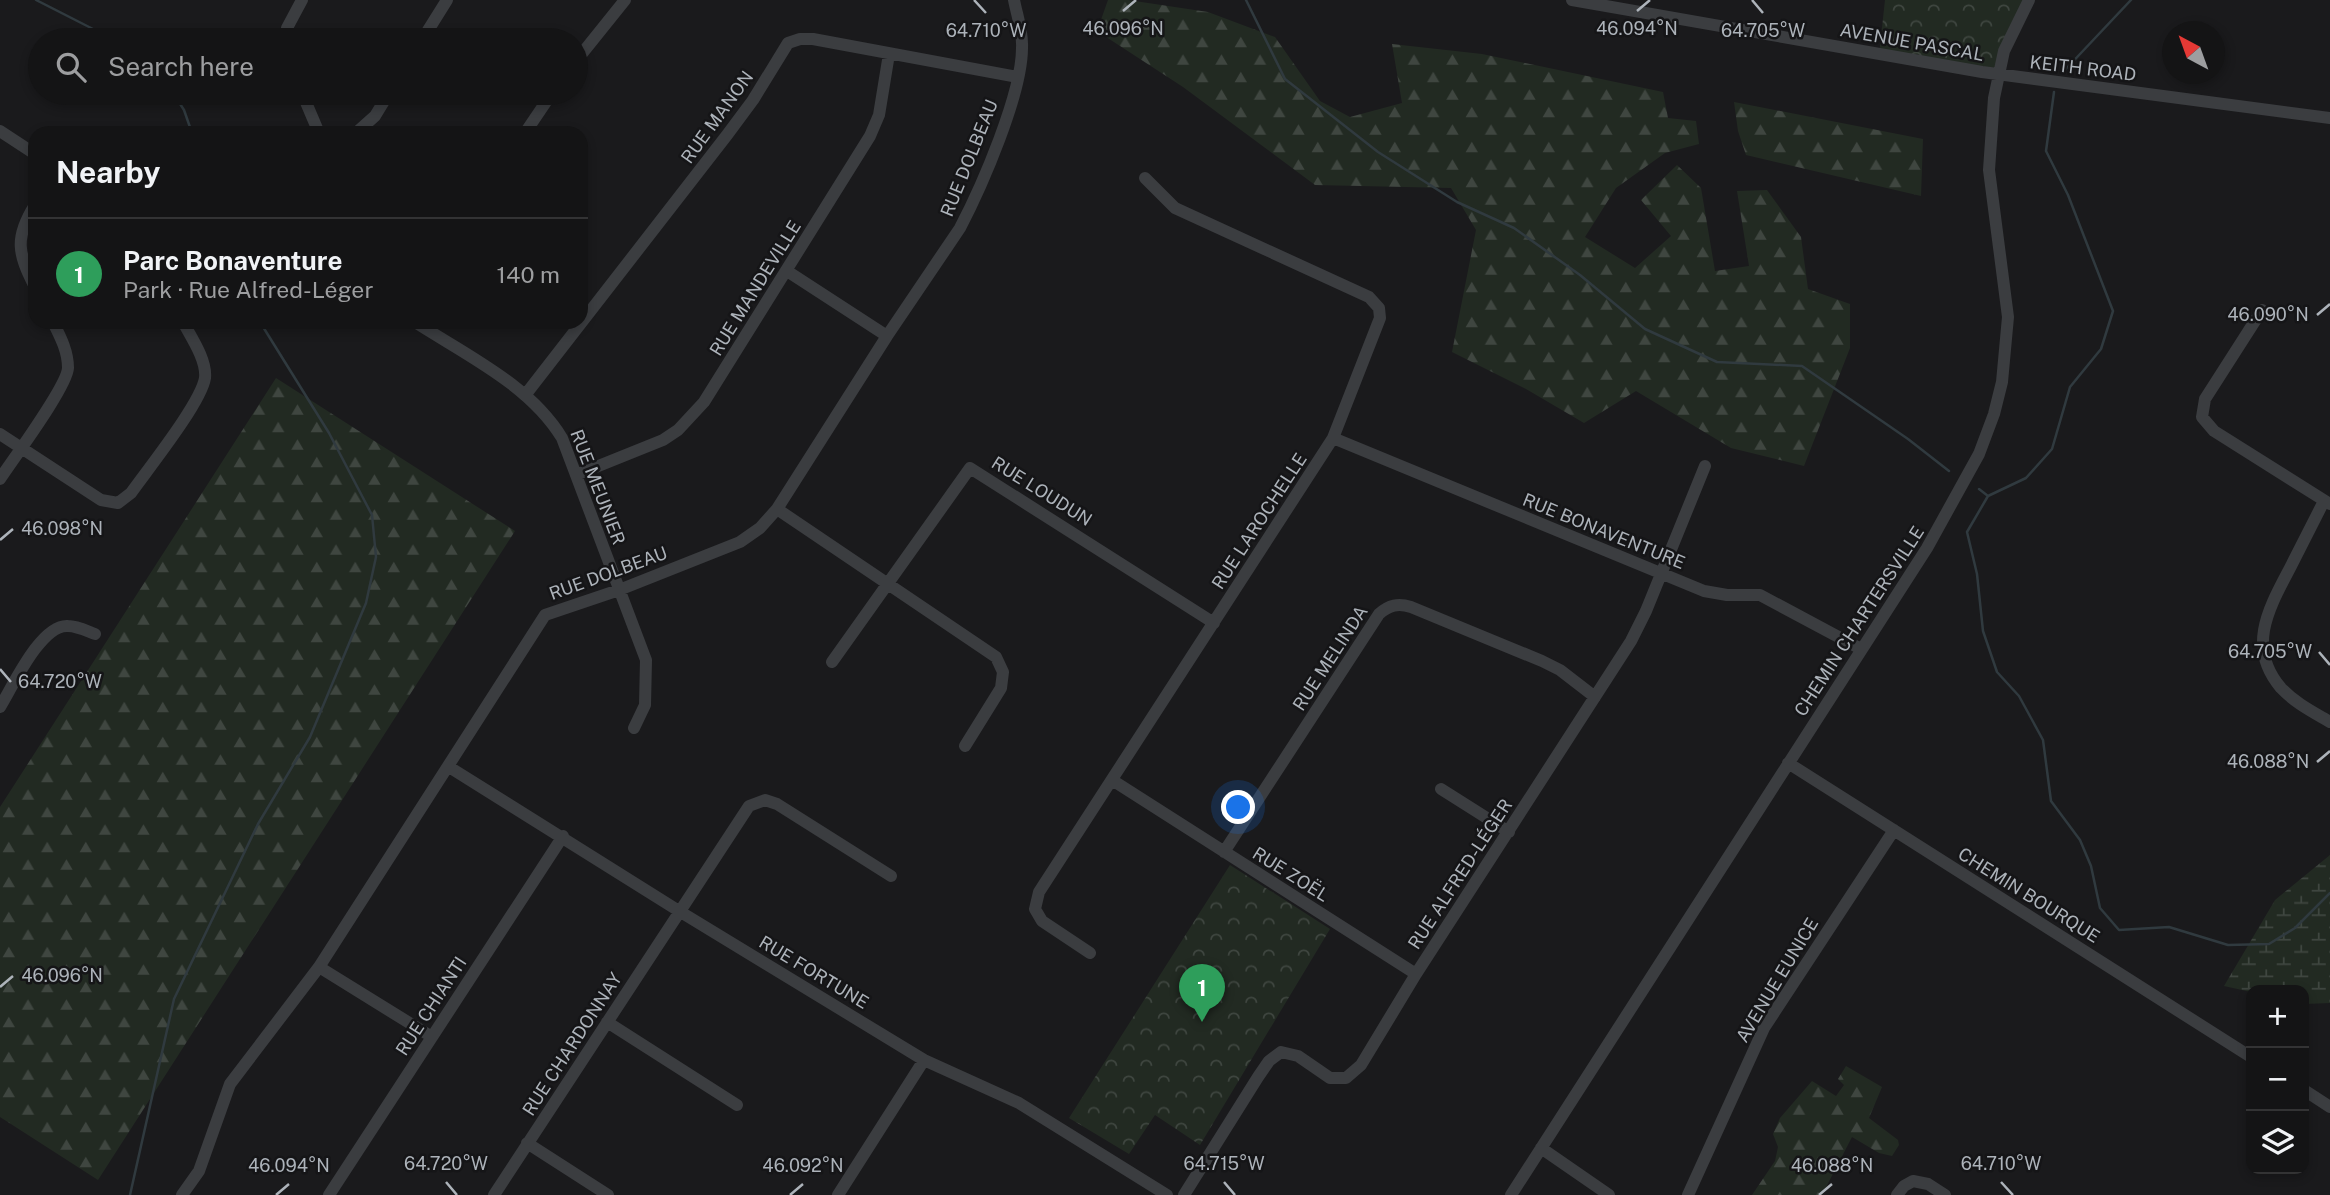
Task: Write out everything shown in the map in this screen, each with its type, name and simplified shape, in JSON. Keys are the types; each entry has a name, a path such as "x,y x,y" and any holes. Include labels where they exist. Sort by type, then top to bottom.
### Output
{"street":[{"path":"286,28 302,0"},
{"path":"430,28 447,0"},
{"path":"588,46 625,0"},
{"name":"RUE DOLBEAU","path":"182,1195 199,1171 230,1084 319,967 545,615 619,590 740,542 760,528 777,509 970,210 1011,105 1018,77 1023,51 1014,0"},
{"name":"AVENUE PASCAL","path":"1572,0 1998,74"},
{"name":"CHEMIN CHARTERSVILLE","path":"1511,1195 1927,548 1962,489 1986,439 1998,397 2008,317 1989,170 1998,74 2004,51 2029,0"},
{"name":"RUE MANON","path":"588,314 753,100 788,43 813,39 1018,77"},
{"name":"RUE MANDEVILLE","path":"576,475 663,440 678,430 705,402 870,136 879,115 889,54"},
{"name":"KEITH ROAD","path":"1998,74 2330,118"},
{"path":"307,105 316,126"},
{"path":"364,126 382,105"},
{"path":"530,126 544,105"},
{"path":"0,131 28,149"},
{"name":"RUE LAROCHELLE","path":"1090,953 1042,921 1035,909 1039,892 1333,438 1379,323 1379,308 1369,298 1175,208 1145,178"},
{"path":"28,216 19,241 28,274"},
{"path":"787,271 887,336"},
{"path":"2262,310 2205,399 2201,411 2202,417 2214,431 2327,503 2270,607 2263,635 2266,660 2276,681 2291,697 2330,722"},
{"path":"0,479 54,399 68,370 64,343 57,329"},
{"path":"0,434 101,500 118,503 131,493 195,400 205,377 202,362 186,329"},
{"name":"RUE MEUNIER","path":"426,329 526,394 550,417 562,438 646,660 645,705 634,728"},
{"name":"RUE MANON","path":"526,394 576,329"},
{"name":"RUE BONAVENTURE","path":"1333,438 1704,591 1727,595 1760,595 1861,649"},
{"name":"RUE ALFRED-LÉGER","path":"1184,1195 1269,1061 1281,1052 1298,1056 1331,1078 1346,1078 1361,1065 1416,974 1638,627 1705,466"},
{"name":"RUE LOUDUN","path":"888,584 970,468 1214,623"},
{"path":"777,509 990,652 1001,664 1002,688 965,746"},
{"path":"832,662 888,584"},
{"name":"RUE MELINDA","path":"1224,852 1379,614 1390,606 1397,604 1411,607 1542,661 1595,696"},
{"path":"0,707 41,640 51,630 68,625 95,634"},
{"name":"CHEMIN BOURQUE","path":"1788,763 2246,1054"},
{"name":"RUE FORTUNE","path":"449,767 924,1060 1019,1103 1167,1195"},
{"name":"RUE ZOËL","path":"1112,780 1416,974"},
{"path":"1441,789 1509,832"},
{"name":"RUE CHARDONNAY","path":"494,1195 745,811 760,801 777,804 891,876"},
{"name":"AVENUE EUNICE","path":"1688,1195 1764,1028 1894,830"},
{"name":"RUE CHIANTI","path":"329,1195 563,836"},
{"path":"319,967 432,1037"},
{"path":"607,1022 737,1105"},
{"path":"838,1195 924,1060"},
{"path":"2309,1093 2330,1107"},
{"path":"527,1143 608,1195"},
{"path":"1541,1148 1609,1195"},
{"path":"1897,1195 1904,1186 1913,1181 1928,1184 1945,1195"}],"green space":[{"path":"1108,0 1128,0 1208,12 1275,37 1320,101 1350,117 1402,103 1392,44 1482,54 1663,92 1668,118 1696,121 1699,144 1665,153 1616,188 1585,237 1635,268 1671,236 1641,200 1677,165 1701,188 1715,271 1749,266 1737,191 1767,190 1801,237 1808,289 1850,304 1850,348 1804,466 1731,448 1636,391 1584,423 1526,389 1452,352 1476,230 1451,188 1315,185 1183,87 1097,31"},
{"path":"1885,0 2029,0 1998,74 1879,55"},
{"path":"1734,102 1923,139 1921,196 1746,155 1738,131"},
{"path":"276,378 515,531 98,1180 0,1117 0,807"},
{"path":"2330,855 2330,1003 2309,1004 2309,985 2246,985 2246,991 2224,986 2275,900"},
{"path":"1230,865 1330,929 1200,1145 1155,1115 1129,1154 1069,1118"},
{"path":"1846,1066 1882,1087 1869,1118 1898,1140 1899,1145 1892,1156 1879,1153 1852,1137 1822,1195 1752,1195 1775,1161 1778,1147 1773,1134 1780,1118 1812,1081 1836,1096 1844,1085 1838,1079"}],"waterway":[{"path":"36,0 91,28"},
{"path":"1246,0 1285,79 1378,152 1457,202 1514,228 1580,275 1645,329 1717,362 1802,366 1908,439 1949,471"},
{"path":"2064,71 2131,0"},
{"path":"2054,92 2046,151 2068,195 2113,311 2101,349 2070,387 2052,449 2026,478 1988,496 1967,532 1977,574 1983,631 1997,672 2019,696 2043,740 2051,801 2080,840 2091,866 2100,908 2119,930 2169,927 2228,945 2269,944 2295,928 2330,893"},
{"path":"181,105 190,126"},
{"path":"130,1195 174,999 258,824 310,737 366,603 376,557 372,515 329,433 264,329"},
{"path":"1979,489 1988,496"}],"place":[{"name":"Parc Bonaventure","path":"1202,1022"}]}
